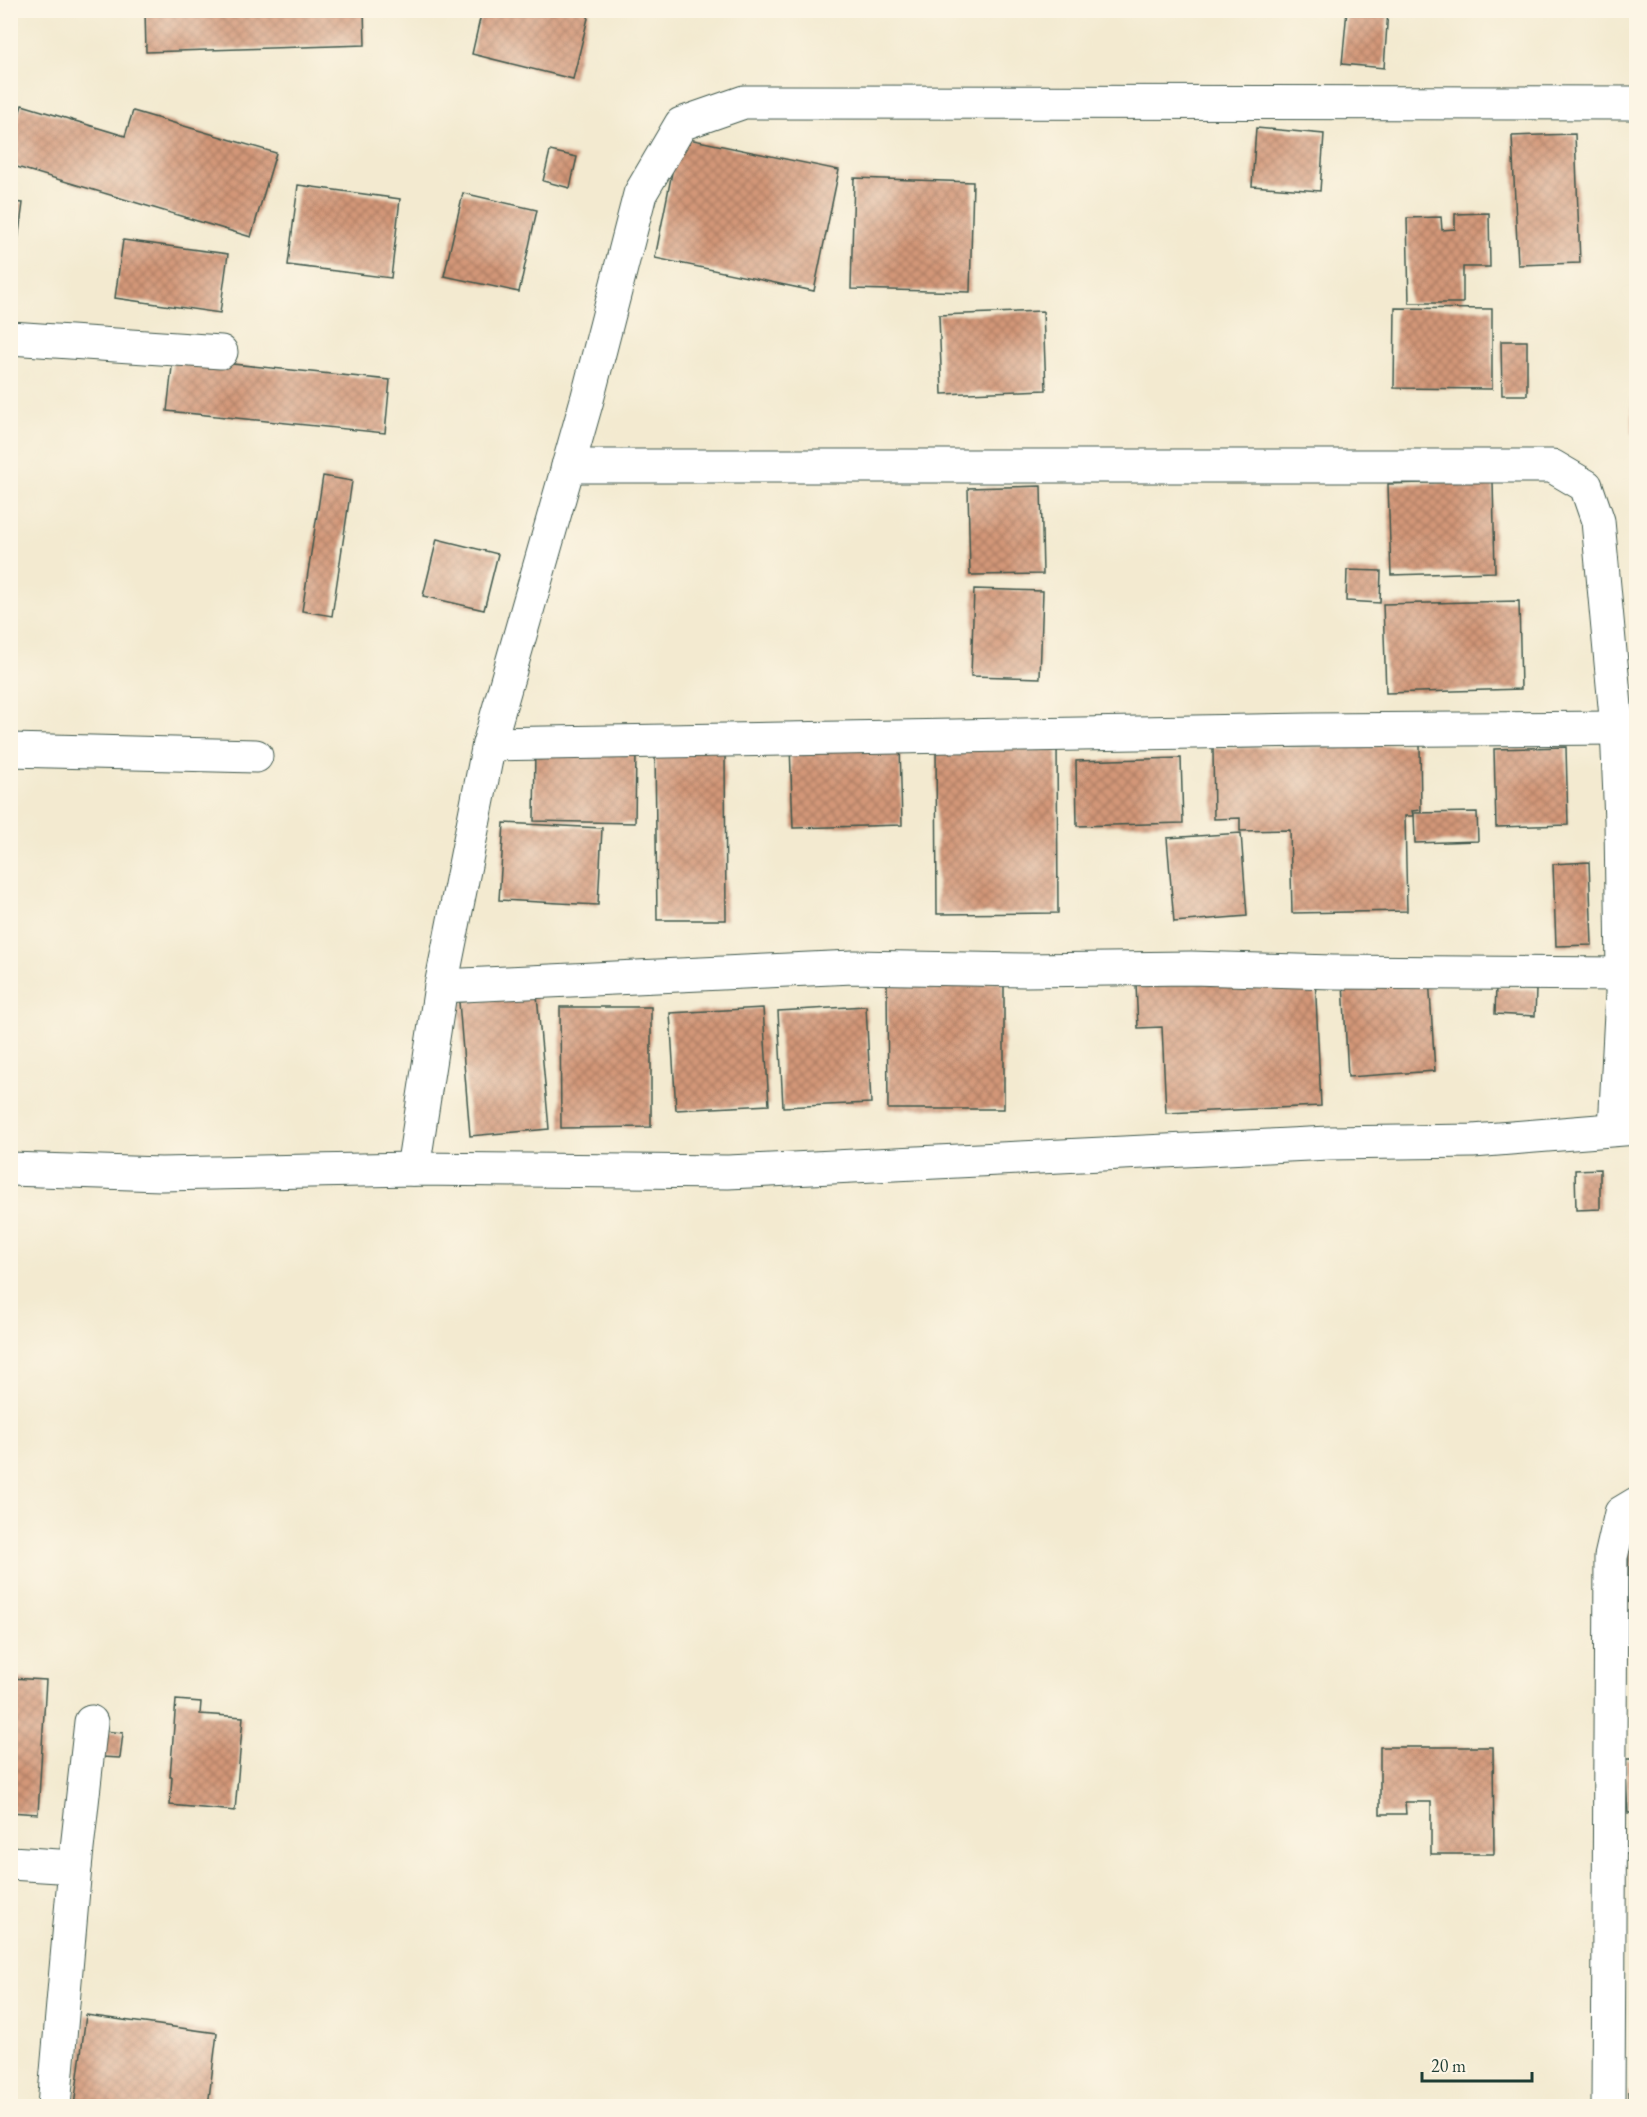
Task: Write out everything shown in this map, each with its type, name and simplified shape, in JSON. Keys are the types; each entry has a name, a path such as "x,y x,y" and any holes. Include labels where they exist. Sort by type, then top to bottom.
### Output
{"street":[{"path":"413,1169 441,986 489,744 568,465 640,195 681,124 744,102 1636,103"},
{"path":"10,338 221,351"},
{"path":"10,1168 161,1174 413,1169 728,1172 1329,1143 1473,1141 1626,1128 1621,821 1617,728 1598,521 1586,486 1552,466 568,465"},
{"path":"489,744 1287,730 1617,728"},
{"path":"10,750 256,756"},
{"path":"441,986 853,967 1026,970 1191,968 1334,972 1623,974"},
{"path":"1608,2106 1611,1557 1621,1513 1636,1504"},
{"path":"54,2106 75,1867 91,1722"},
{"path":"10,1863 75,1867"}],"building":[{"path":"145,10 364,10 365,45 146,52"},
{"path":"482,10 590,10 573,79 472,54"},
{"path":"1000,10 1016,10 1016,14"},
{"path":"1347,10 1388,10 1384,68 1342,64"},
{"path":"22,105 125,136 133,111 276,153 251,237 10,165 10,143"},
{"path":"1256,128 1324,134 1320,191 1252,186"},
{"path":"1575,134 1580,263 1518,265 1512,136"},
{"path":"679,137 839,170 814,291 655,258"},
{"path":"550,151 577,157 570,188 543,181"},
{"path":"854,178 973,182 970,292 851,289"},
{"path":"298,185 400,199 391,278 288,265"},
{"path":"463,193 537,210 519,292 444,276"},
{"path":"10,202 23,203 12,285 10,285"},
{"path":"1489,213 1490,267 1463,267 1463,303 1409,303 1407,218 1441,217 1442,230 1455,229 1455,214"},
{"path":"123,240 228,254 220,313 115,298"},
{"path":"1395,308 1492,309 1492,389 1394,388"},
{"path":"1043,311 1046,390 942,394 939,315"},
{"path":"1633,318 1636,318 1636,434 1632,434"},
{"path":"1501,341 1527,341 1527,395 1502,395"},
{"path":"173,358 390,380 385,433 167,411"},
{"path":"323,476 352,481 332,616 302,611"},
{"path":"1493,481 1495,572 1391,575 1388,484"},
{"path":"1041,486 1043,574 970,575 968,488"},
{"path":"437,539 498,554 484,610 423,596"},
{"path":"1347,570 1381,571 1380,603 1346,601"},
{"path":"974,589 1043,591 1040,678 971,676"},
{"path":"1519,601 1521,689 1386,693 1383,604"},
{"path":"1057,739 1058,913 937,914 936,740"},
{"path":"900,743 902,825 793,828 790,746"},
{"path":"1420,745 1421,810 1412,811 1413,816 1405,816 1407,911 1292,913 1290,830 1240,831 1240,818 1214,819 1213,748"},
{"path":"1566,747 1568,825 1496,827 1494,749"},
{"path":"655,749 725,749 726,920 657,920"},
{"path":"535,750 636,752 635,823 534,821"},
{"path":"1181,758 1183,823 1077,826 1076,761"},
{"path":"1477,812 1478,841 1415,843 1414,813"},
{"path":"504,823 602,828 598,905 499,900"},
{"path":"1241,833 1247,916 1174,922 1167,838"},
{"path":"1589,862 1592,945 1556,946 1553,864"},
{"path":"1315,976 1321,1106 1166,1113 1162,1027 1138,1028 1136,984"},
{"path":"1429,977 1435,1071 1348,1077 1343,982"},
{"path":"887,982 1004,982 1004,1109 888,1109"},
{"path":"1496,988 1536,990 1535,1016 1495,1014"},
{"path":"537,995 549,1129 470,1136 459,1002"},
{"path":"866,1006 871,1103 783,1107 778,1011"},
{"path":"560,1007 651,1007 651,1127 561,1128"},
{"path":"763,1008 769,1105 676,1110 670,1013"},
{"path":"1600,1169 1600,1209 1576,1210 1575,1170"},
{"path":"1629,1520 1636,1520 1636,1603 1628,1602"},
{"path":"10,1678 46,1680 38,1814 10,1812"},
{"path":"176,1700 201,1702 200,1714 243,1717 235,1811 170,1805"},
{"path":"104,1731 123,1733 120,1758 102,1757"},
{"path":"1380,1747 1493,1747 1494,1854 1431,1854 1431,1802 1405,1802 1406,1814 1380,1814"},
{"path":"1625,1759 1636,1759 1636,1813 1628,1813"},
{"path":"86,2015 217,2033 208,2106 74,2106"},
{"path":"1628,2092 1636,2092 1636,2106 1629,2106"}]}
